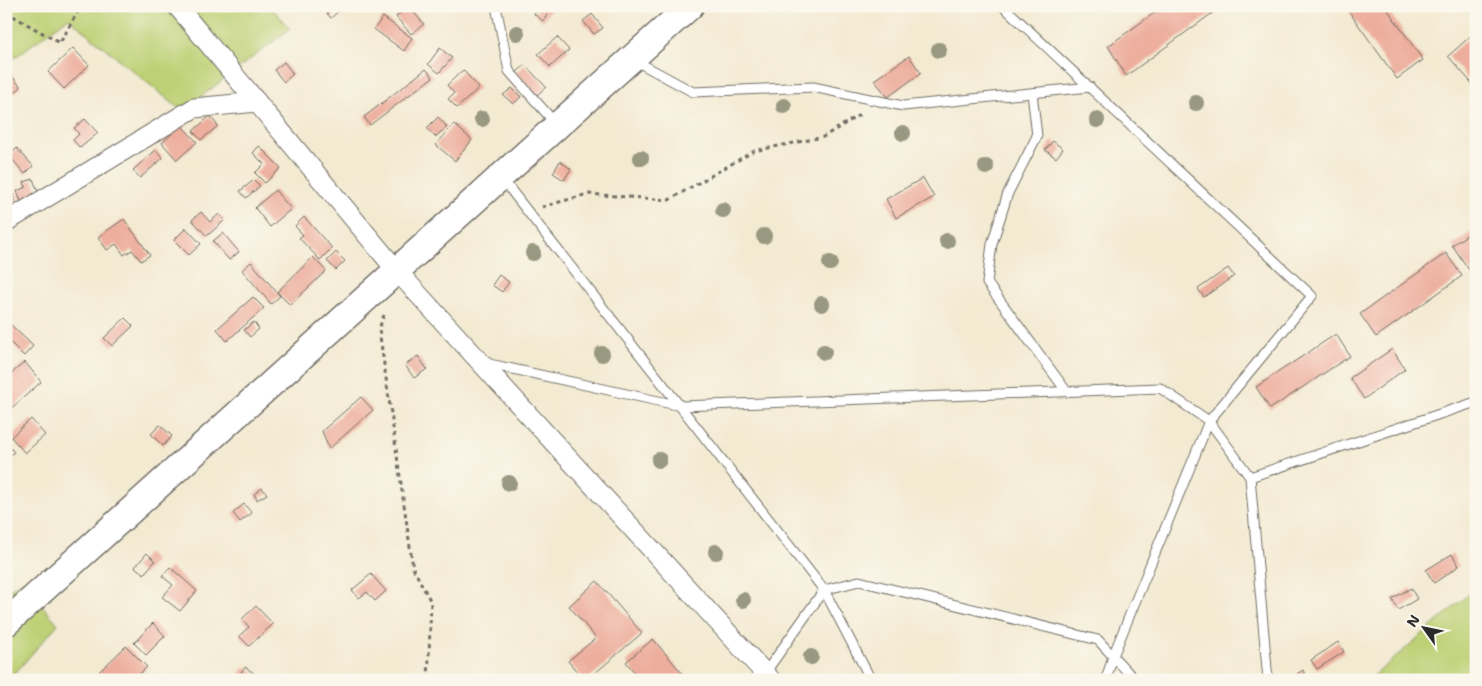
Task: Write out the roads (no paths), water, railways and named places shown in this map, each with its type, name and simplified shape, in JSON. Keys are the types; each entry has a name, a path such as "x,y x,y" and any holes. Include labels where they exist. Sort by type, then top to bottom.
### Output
{"main road":[{"path":"6,623 690,6"}],"street":[{"path":"177,6 397,271 764,677"},
{"path":"6,222 194,108 257,102"}],"lane":[{"path":"496,6 509,71 558,126"},
{"path":"1003,6 1312,296 1209,421 1113,656 1106,680"},
{"path":"632,59 693,92 812,87 903,106 1090,87"},
{"path":"1032,93 1037,136 1008,193 992,244 987,283 1067,392"},
{"path":"501,177 824,590 872,680"},
{"path":"481,362 681,406 1160,388 1209,421 1250,477 1268,680"},
{"path":"1250,477 1476,402"},
{"path":"764,677 824,590 859,581 1098,640 1135,680"}]}
